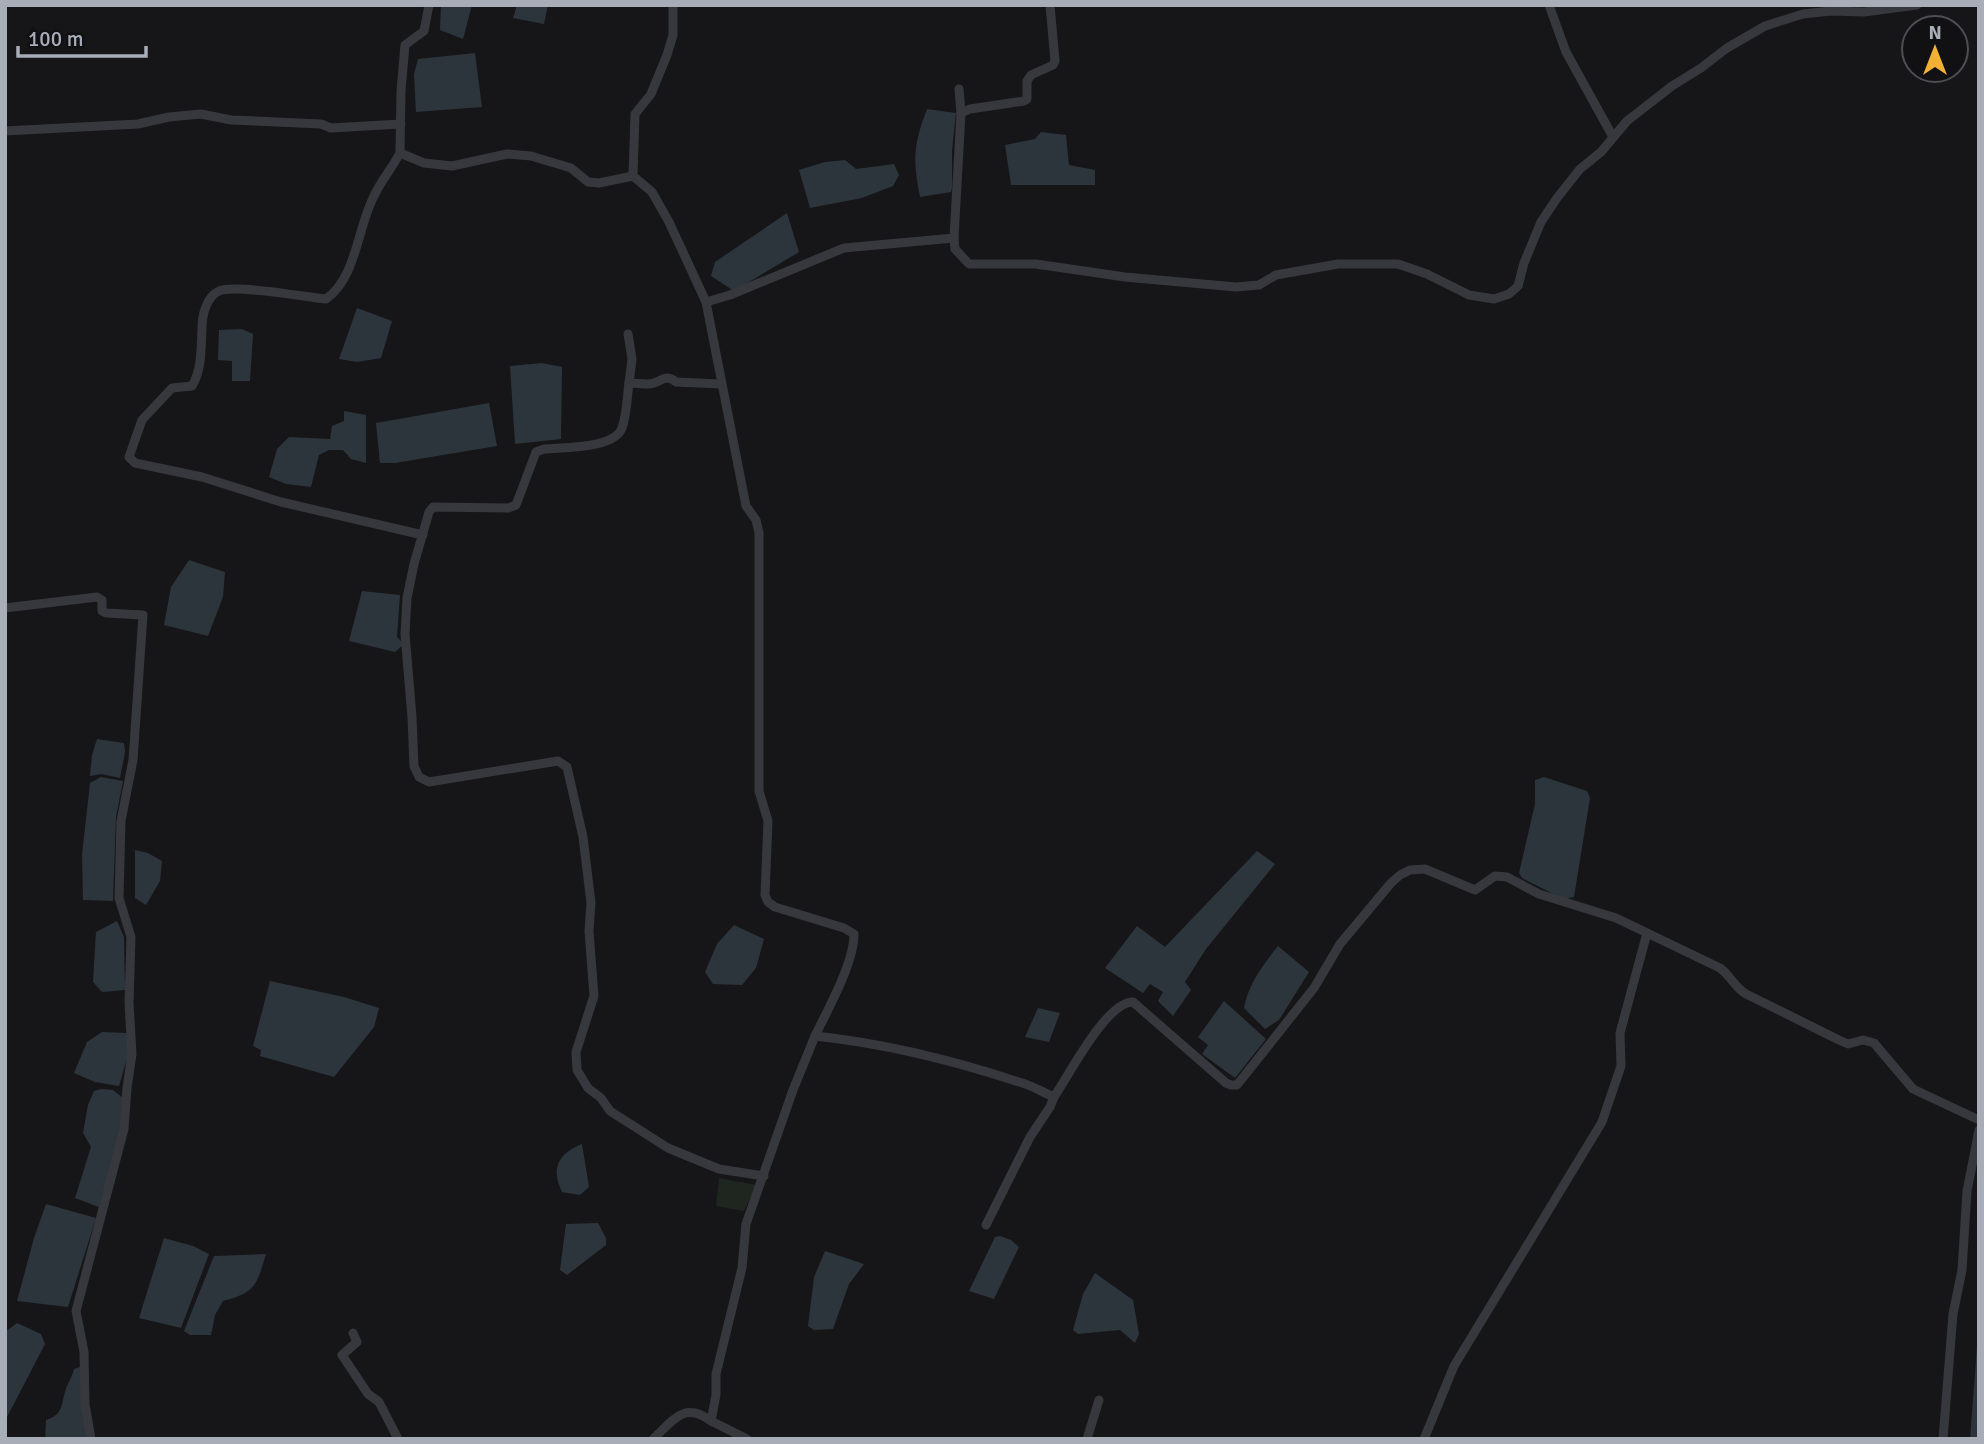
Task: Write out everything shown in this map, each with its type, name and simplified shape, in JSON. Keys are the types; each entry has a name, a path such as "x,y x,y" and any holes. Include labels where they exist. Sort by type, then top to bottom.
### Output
{"street":[{"path":"423,535 281,502 202,477 135,463 129,457 142,421 172,388 192,386 197,379 202,318 208,302 216,292 223,289 260,291 326,299 335,293 344,280 373,197 400,153 405,45 424,31 429,5"},
{"path":"633,176 635,114 651,94 667,55 673,35 673,5"},
{"path":"961,113 1027,99 1027,80 1031,75 1053,65 1055,61 1050,5"},
{"path":"1549,5 1566,51 1613,137"},
{"path":"959,89 961,113 954,238 955,249 969,264 1036,264 1125,278 1236,287 1259,285 1276,275 1338,264 1398,264 1427,274 1469,295 1494,299 1514,291 1541,222 1580,169 1601,152 1627,121 1672,86 1727,48 1765,26 1803,14 1864,12 1917,5"},
{"path":"5,131 138,124 201,114 231,120 321,124 331,128 401,124"},
{"path":"400,153 424,163 452,166 507,154 531,156 571,168 588,182 598,183 633,176"},
{"path":"633,176 652,192 706,302 746,506 756,520 759,533 759,791 768,821 765,895 768,902 775,907 844,928 854,934 854,945 835,996 793,1090 746,1224 742,1268 716,1374 712,1421"},
{"path":"706,302 730,295 844,248 954,238"},
{"path":"628,334 632,359 622,427 618,436 604,443 536,452 516,505 508,508 433,507 407,598 405,634 414,766 419,777 429,782 563,762 567,767 583,837 591,903 589,931 594,996 576,1052 578,1070 588,1088 601,1098 610,1111 668,1148 719,1169 764,1176"},
{"path":"629,383 652,384 665,377 676,382 721,384"},
{"path":"5,608 97,597 102,600 102,611 143,615 133,760 121,834 119,898 131,937 129,1003 132,1054 124,1129 76,1311 84,1352 86,1404 91,1439"},
{"path":"986,1225 1030,1137 1086,1046 1116,1007 1125,1002 1133,1002 1226,1083 1237,1085 1314,989 1333,953 1391,883 1410,870 1425,869 1475,890 1494,876 1507,877 1539,894 1616,918 1720,968 1730,977 1735,987 1746,994 1839,1040 1849,1044 1863,1040 1874,1043 1913,1089 1979,1120"},
{"path":"1424,1439 1454,1366 1602,1122 1621,1066 1620,1033 1647,933"},
{"path":"815,1036 847,1039 934,1059 1023,1083 1054,1097"},
{"path":"1943,1439 1953,1314 1962,1270 1967,1191 1979,1130"},
{"path":"353,1333 357,1342 342,1354 368,1394 379,1402 398,1439"},
{"path":"1087,1439 1100,1400"},
{"path":"653,1439 679,1415 689,1411 699,1412 747,1439"}],"shaded area":[{"path":"441,5 472,5 463,39 440,30"},
{"path":"517,5 548,5 544,24 513,18"},
{"path":"475,53 482,107 416,112 414,74 418,59"},
{"path":"927,109 956,113 952,187 951,192 920,197 916,153"},
{"path":"1041,132 1066,135 1069,165 1095,170 1095,185 1011,185 1005,145 1035,139"},
{"path":"845,160 856,169 894,164 899,175 893,186 862,198 810,208 799,170 825,162"},
{"path":"787,213 799,252 734,291 711,276 715,262"},
{"path":"357,308 392,321 381,358 357,362 339,359"},
{"path":"242,329 253,334 250,381 232,381 232,361 218,360 219,330"},
{"path":"542,363 562,367 561,439 515,444 510,366"},
{"path":"489,403 497,446 395,463 380,463 376,423"},
{"path":"344,411 366,415 366,463 351,459 343,450 329,450 319,455 311,487 286,484 269,477 277,449 289,437 330,439 332,426 344,421"},
{"path":"189,560 225,572 223,597 208,636 164,625 171,587"},
{"path":"362,591 400,595 397,637 404,644 395,652 349,641"},
{"path":"97,739 124,743 120,778 101,774 90,776"},
{"path":"101,777 123,781 116,817 113,901 83,900 82,855 90,783"},
{"path":"1544,777 1587,791 1590,798 1574,897 1563,899 1522,878 1519,873 1535,804 1535,780"},
{"path":"135,850 148,853 162,861 160,881 146,905 135,898"},
{"path":"1257,851 1275,864 1206,949 1185,982 1191,990 1173,1016 1158,1001 1163,992 1150,984 1143,993 1105,968 1137,926 1165,947"},
{"path":"117,921 124,937 125,990 102,992 93,982 96,932"},
{"path":"734,925 764,939 756,968 742,985 713,984 705,972 717,944"},
{"path":"1278,946 1309,972 1279,1020 1265,1029 1244,1008 1253,983"},
{"path":"270,981 344,997 379,1008 374,1027 334,1077 260,1056 261,1050 253,1046"},
{"path":"1224,1001 1266,1039 1235,1078 1202,1054 1208,1045 1198,1037"},
{"path":"1038,1008 1060,1013 1049,1042 1025,1037"},
{"path":"102,1032 127,1033 129,1052 119,1086 95,1082 74,1073 87,1042"},
{"path":"113,1090 123,1098 119,1136 99,1207 75,1198 91,1147 83,1133 88,1105 94,1091"},
{"path":"582,1144 589,1187 580,1195 562,1192 557,1176 558,1163 567,1152"},
{"path":"719,1178 756,1185 744,1211 716,1206"},
{"path":"46,1204 96,1218 68,1307 17,1301"},
{"path":"598,1223 606,1238 606,1245 567,1275 560,1270 566,1224"},
{"path":"1000,1236 1019,1247 994,1299 969,1291 995,1237"},
{"path":"164,1238 193,1246 209,1254 181,1328 139,1318"},
{"path":"825,1251 864,1264 849,1284 833,1329 814,1330 808,1326 814,1277"},
{"path":"266,1254 257,1280 249,1291 223,1301 215,1315 211,1335 190,1335 184,1331 214,1256"},
{"path":"1095,1273 1133,1300 1139,1334 1135,1343 1120,1330 1078,1334 1073,1330 1083,1294"},
{"path":"1979,1320 1979,1439 1970,1439"},
{"path":"17,1323 41,1334 45,1344 5,1421 5,1332"},
{"path":"83,1366 88,1439 45,1439 46,1420 56,1415 62,1405 74,1369"}]}
